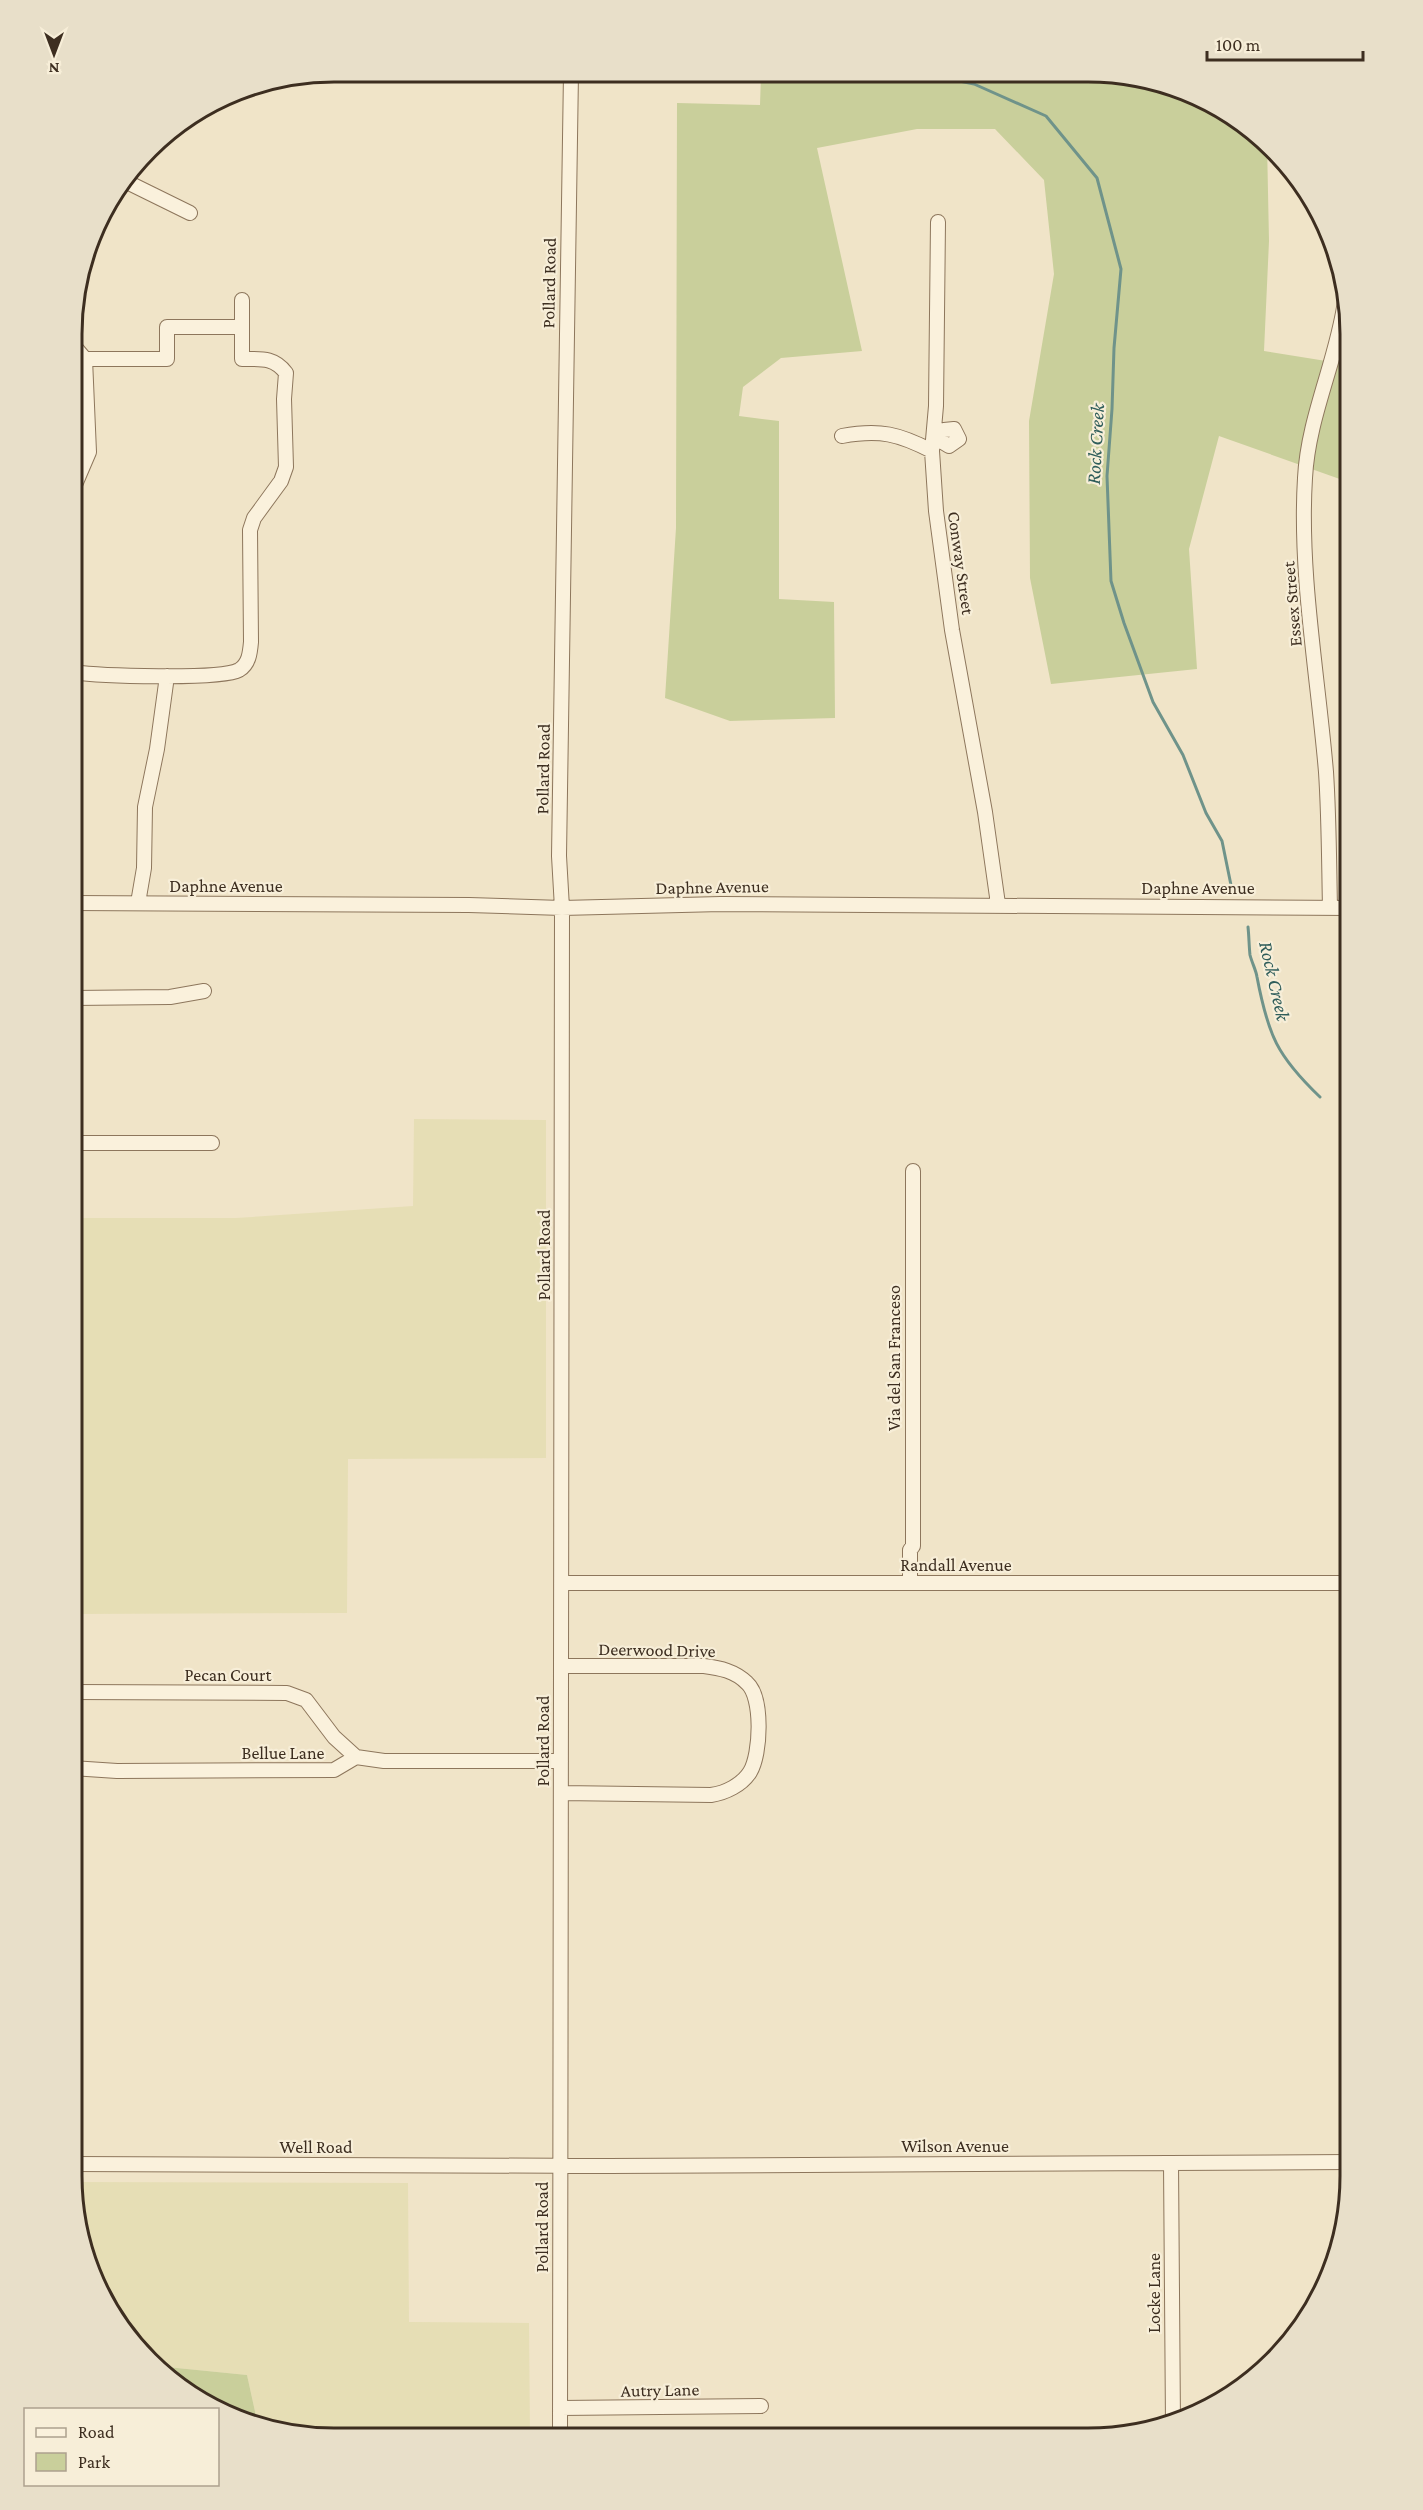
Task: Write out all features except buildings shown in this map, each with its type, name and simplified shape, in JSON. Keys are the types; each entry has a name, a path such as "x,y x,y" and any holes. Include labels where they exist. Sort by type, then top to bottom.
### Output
{"street":[{"name":"Pollard Road","path":"560,2428 562,908 559,856 571,82"},
{"path":"132,184 190,213"},
{"name":"Conway Street","path":"938,222 933,444 936,511 943,570 998,904"},
{"path":"82,672 167,676 237,671 246,664 250,653 250,530 254,518 281,481 286,466 284,399 286,373 279,364 268,359 242,359 242,300"},
{"path":"82,355 85,358 167,359 167,327 242,327"},
{"name":"Essex Street","path":"1330,908 1326,774 1308,588 1305,477 1313,429 1340,330"},
{"path":"82,380 85,358"},
{"path":"82,396 89,452 82,468"},
{"path":"842,436 864,432 885,433 933,444"},
{"path":"138,903 144,868 145,807 157,749 167,676"},
{"name":"Daphne Avenue","path":"82,903 469,905 562,908 721,904 998,904 1340,908"},
{"path":"82,998 170,997 204,992"},
{"path":"82,1143 212,1143"},
{"name":"Via del San Franceso","path":"913,1171 913,1546 917,1551 914,1582"},
{"name":"Randall Avenue","path":"561,1583 1340,1583"},
{"name":"Deerwood Drive","path":"561,1666 705,1666 725,1669 748,1684 756,1699 758,1724 757,1749 750,1772 732,1789 722,1793 711,1795 561,1793"},
{"name":"Pecan Court","path":"82,1692 287,1693 306,1700 334,1737 356,1757"},
{"path":"356,1757 384,1761 561,1761"},
{"name":"Bellue Lane","path":"82,1769 129,1771 334,1770 356,1757"},
{"name":"Wilson Avenue","path":"560,2164 1340,2162"},
{"name":"Locke Lane","path":"1171,2163 1173,2413"},
{"name":"Well Road","path":"82,2164 560,2164"},
{"name":"Autry Lane","path":"560,2408 761,2406"}],"shaded area":[{"path":"414,1119 546,1120 546,1458 348,1459 347,1613 82,1614 82,1218 236,1218 413,1206"},
{"path":"82,2182 408,2183 409,2322 529,2323 530,2428 334,2428 285,2423 256,2415 247,2375 171,2367 145,2342 116,2302 96,2257 87,2225"}],"green space":[{"path":"761,82 1105,83 1154,91 1200,108 1242,134 1267,156 1269,241 1264,351 1340,363 1340,479 1219,436 1189,549 1197,669 1051,684 1030,578 1029,421 1054,274 1044,180 995,129 917,129 817,148 862,351 781,358 743,387 739,416 779,421 779,599 834,602 835,718 730,721 665,698 676,528 677,103 760,105"},
{"path":"171,2367 247,2375 256,2415 208,2394"}],"waterway":[{"name":"Rock Creek","path":"964,82 974,84 1046,116 1097,178 1121,269 1107,476 1111,581 1153,702 1183,755 1206,813 1222,841 1232,890"},
{"name":"Rock Creek","path":"1248,927 1250,955 1270,1030 1284,1056 1320,1097"}]}
